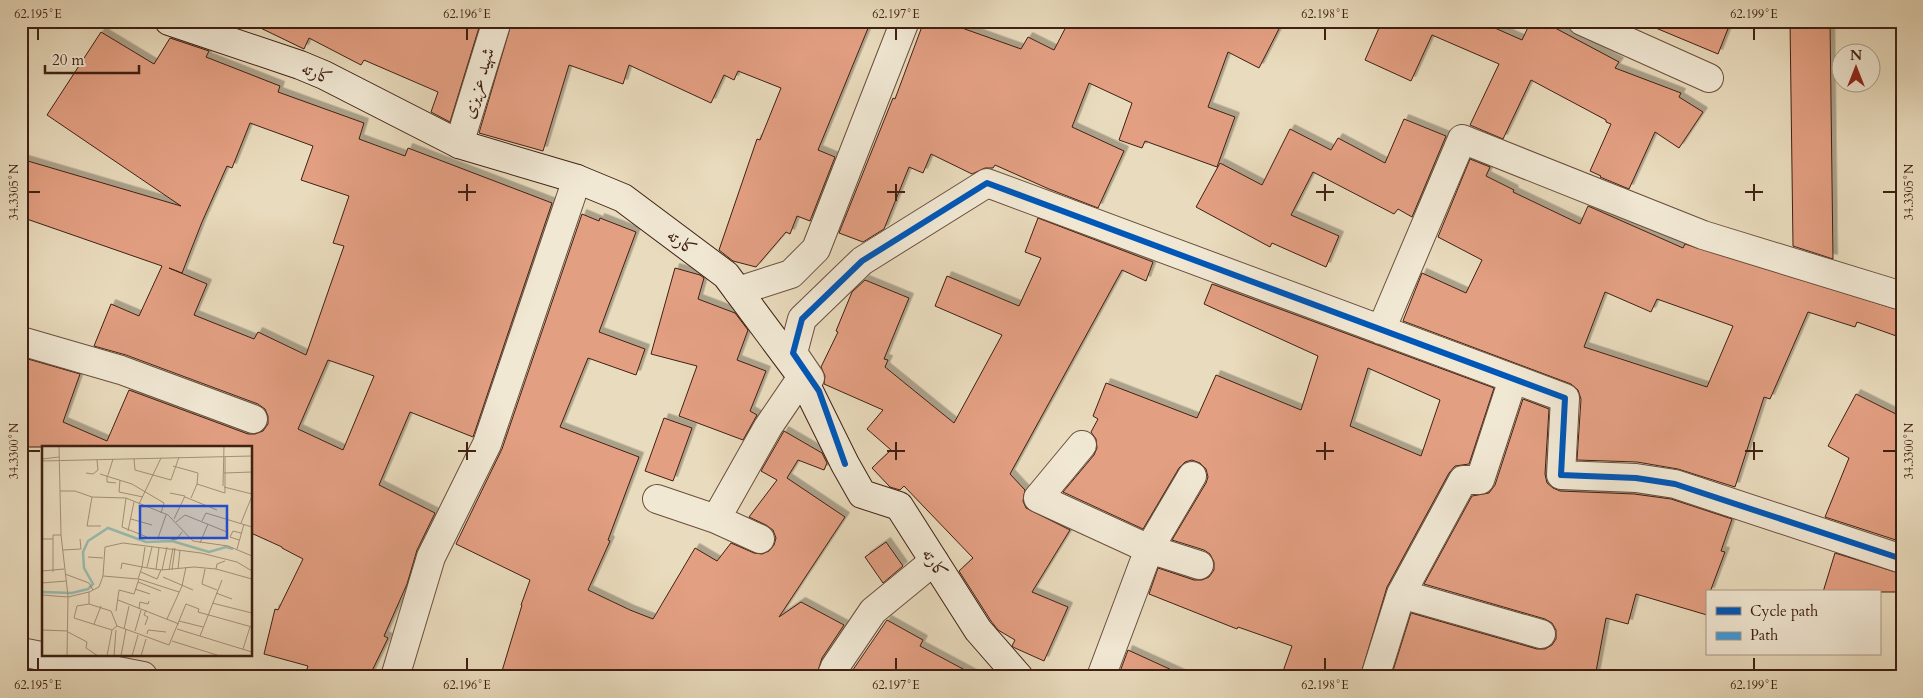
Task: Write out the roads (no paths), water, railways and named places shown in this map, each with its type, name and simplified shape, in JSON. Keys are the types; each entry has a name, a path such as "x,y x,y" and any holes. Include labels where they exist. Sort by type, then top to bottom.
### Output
{"street":[{"name":"کارته","path":"169,21 300,65 324,75 459,144 577,179 623,198 726,275 802,377 862,494 899,506 978,630 1020,677"},
{"name":"شهید عزیزی","path":"459,144 497,21"},
{"path":"738,291 791,274 816,249 905,21"},
{"path":"1582,21 1709,78"},
{"path":"1381,330 1462,139 1703,235 1902,296"},
{"path":"396,677 431,557 487,444 577,179"},
{"path":"845,464 819,391 793,353 802,319 862,261 986,183 1565,398 1561,475 1636,478 1670,483 1901,556"},
{"path":"21,341 121,370 253,419"},
{"path":"716,519 768,427 802,377"},
{"path":"1375,677 1401,594 1463,480 1480,480 1513,379"},
{"path":"1082,445 1038,498 1149,549 1199,565"},
{"path":"1101,677 1149,549 1192,476"},
{"path":"657,498 716,519 760,539"},
{"path":"831,677 835,667 873,611 934,561"},
{"path":"1401,594 1541,634"},
{"path":"21,652 142,676"}]}
